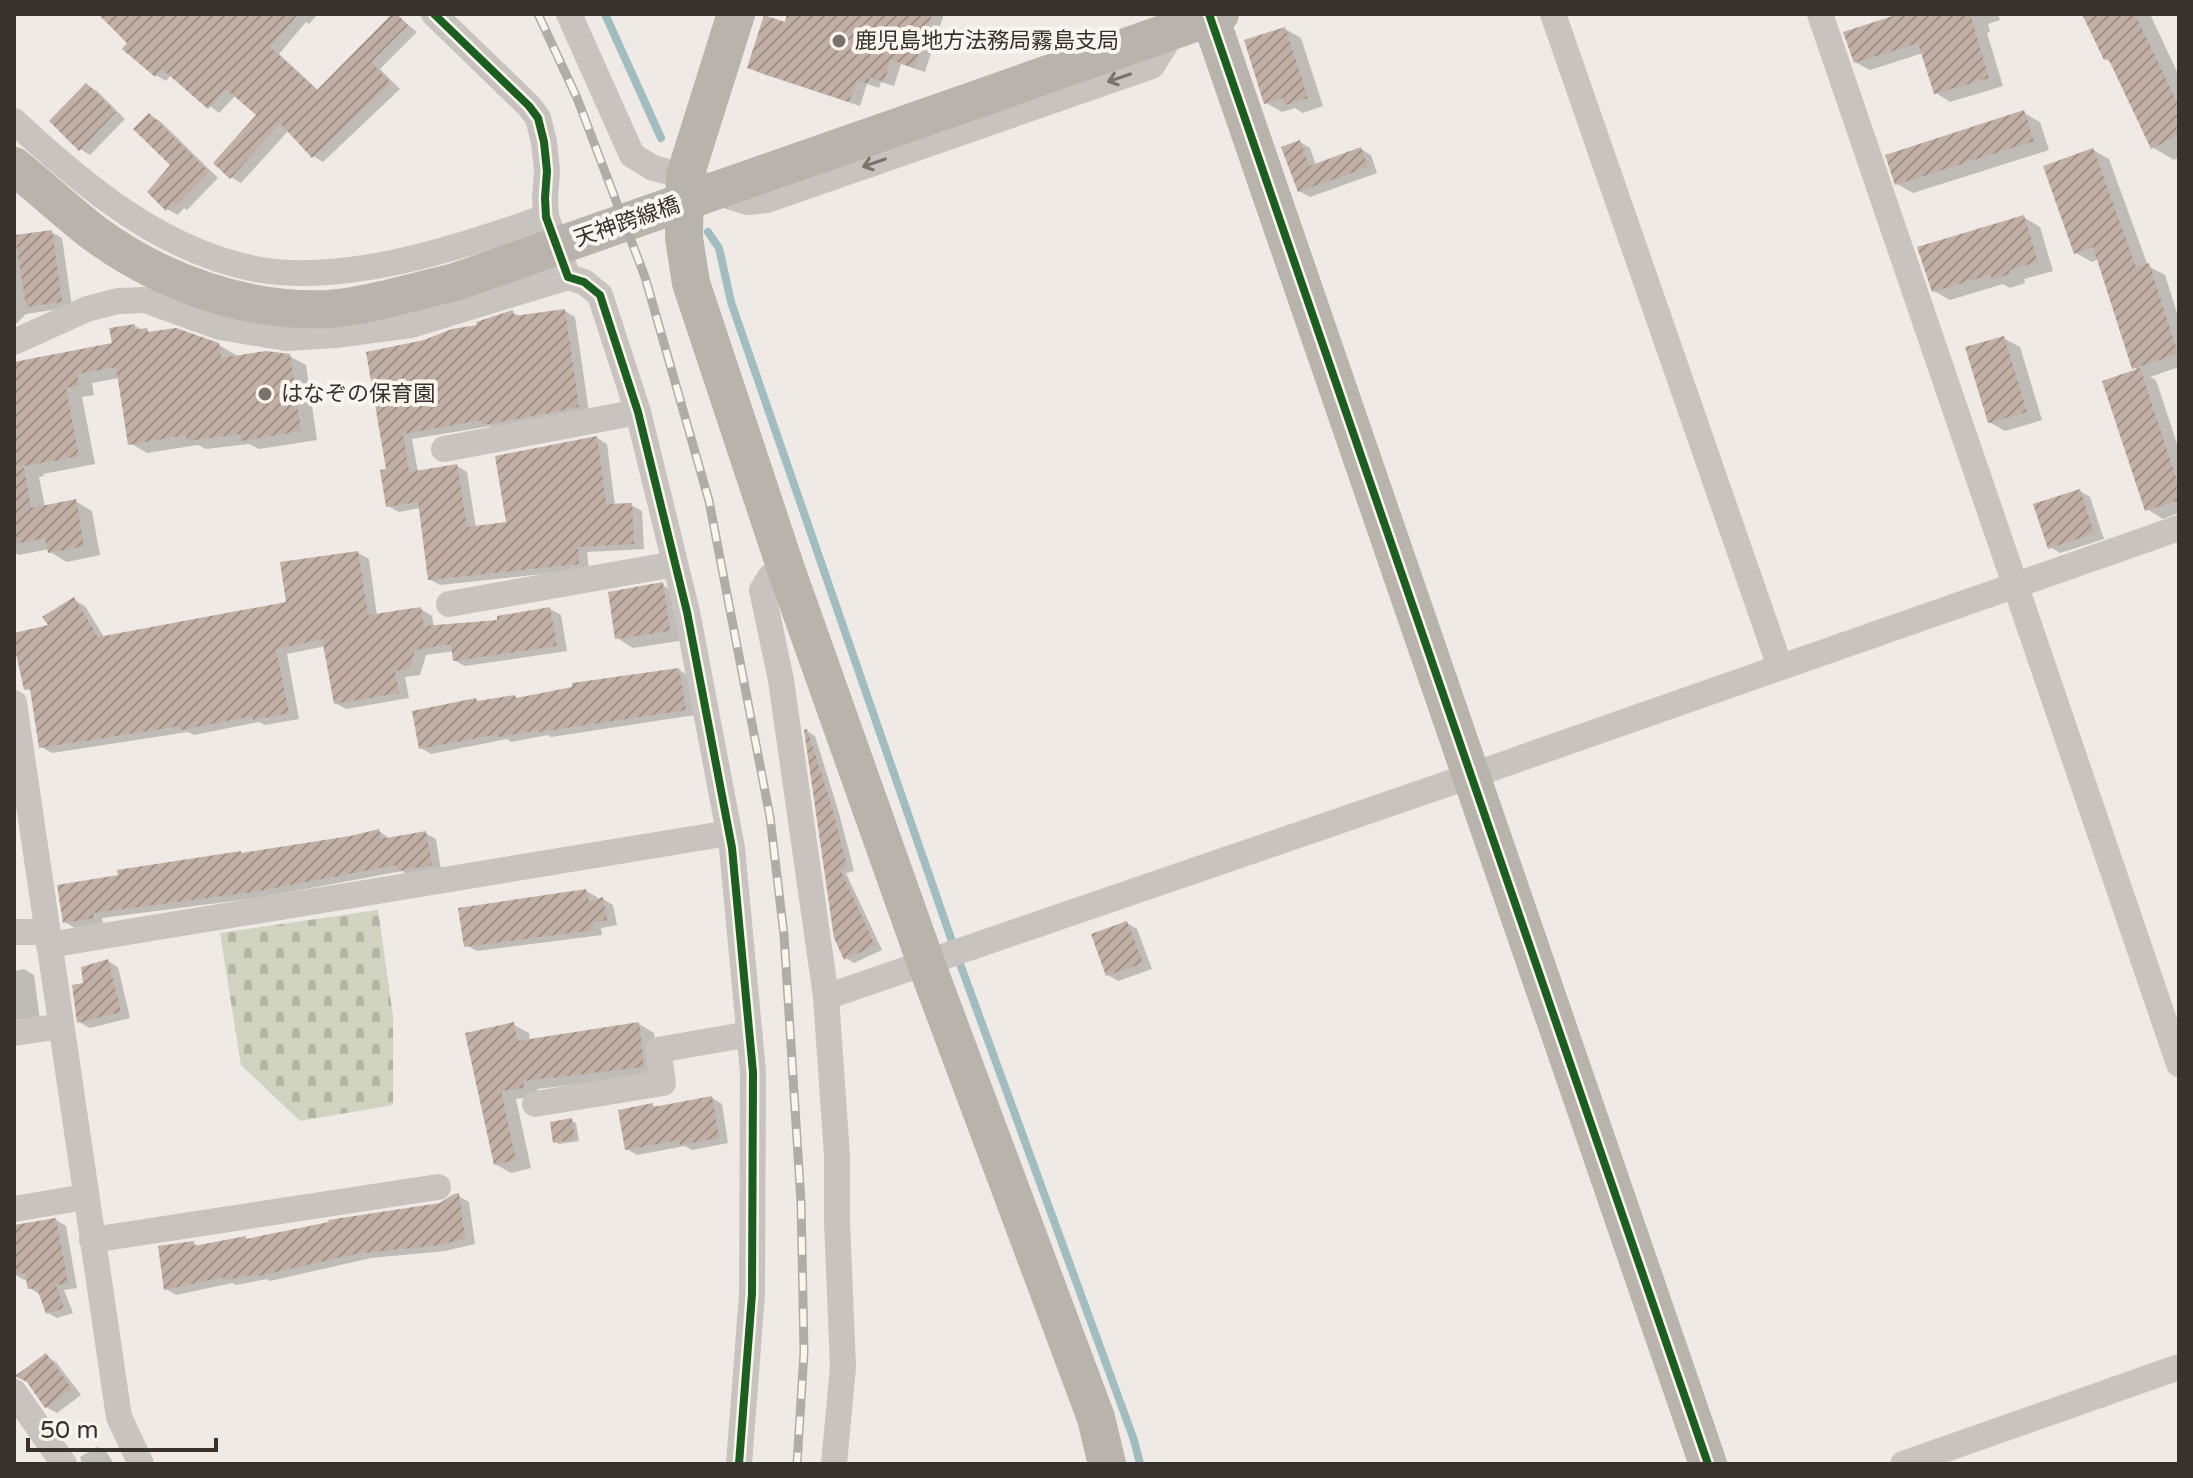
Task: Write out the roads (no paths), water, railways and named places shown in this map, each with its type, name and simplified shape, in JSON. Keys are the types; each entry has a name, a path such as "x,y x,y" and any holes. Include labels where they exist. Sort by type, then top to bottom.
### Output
{"street":[{"path":"434,14 538,118 547,171 546,217 568,277"},
{"path":"569,14 632,155 653,168 685,176 748,202 767,200 1152,66 1204,19 1708,1464"},
{"path":"736,14 685,176 684,238 691,283 786,569 944,957 1096,1418 1107,1464"},
{"path":"1553,14 1780,667"},
{"path":"1820,14 2179,1064"},
{"name":"天神跨線橋","path":"14,166 95,233 149,268 222,298 278,308 331,309 455,282 1204,19"},
{"path":"14,121 117,208 184,246 255,269 315,273 392,263 501,233 546,217"},
{"path":"14,342 87,309 118,301 145,300 220,327 286,338 411,325 568,277 584,282 600,295 638,412 675,564 729,833 753,1072 752,1294 739,1464"},
{"path":"444,449 638,412"},
{"path":"826,997 2179,528"},
{"path":"449,604 675,564"},
{"path":"786,569 770,577 762,590 781,680 826,997 837,1156 843,1367 834,1464"},
{"path":"14,703 119,1417 141,1464"},
{"path":"14,932 48,939 729,833"},
{"path":"14,1033 61,1026"},
{"path":"535,1104 663,1083 658,1050 750,1034"},
{"path":"92,1240 438,1187"},
{"path":"14,1209 85,1197"},
{"path":"1903,1464 2179,1367"},
{"path":"14,1392 64,1464"}],"waterway":[{"path":"605,14 661,138"},
{"path":"708,232 719,248 731,302 955,950 1134,1440 1140,1464"}],"railway":[{"path":"538,14 577,98 645,277 709,501 770,817 784,935 801,1202 804,1352 797,1464"}],"place":[{"name":"鹿児島地方法務局霧島支局","path":"839,41"},
{"name":"はなぞの保育園","path":"265,394"}]}
